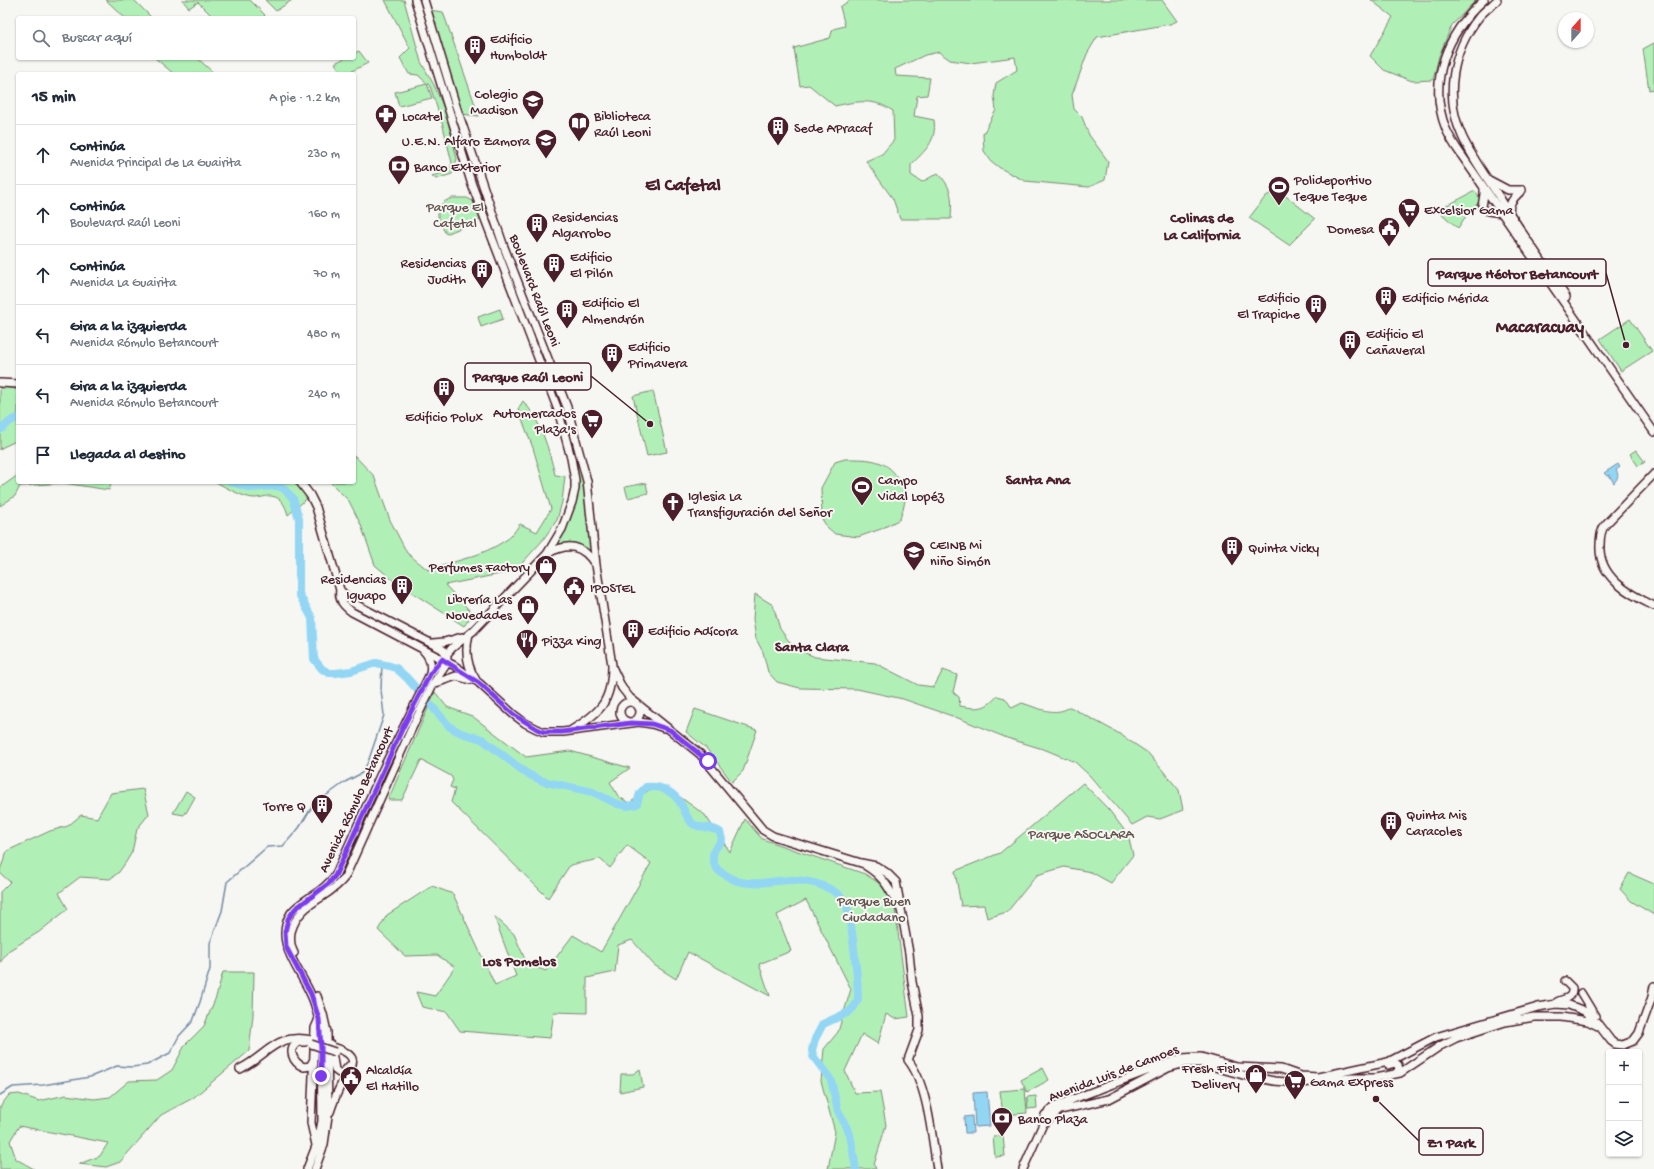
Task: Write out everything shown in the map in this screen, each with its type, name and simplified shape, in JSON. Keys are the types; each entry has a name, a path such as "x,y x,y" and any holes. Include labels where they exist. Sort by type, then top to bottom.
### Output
{"street":[{"name":"Boulevard Raúl Leoni","path":"414,0 472,185 558,410 571,458 575,480 572,502 562,529 546,554 445,658"},
{"name":"Boulevard Raúl Leoni","path":"424,0 455,103 504,247 568,407 587,481 596,565 612,665 611,686 603,704 593,716 570,731"},
{"path":"1484,0 1462,24 1450,41 1441,66 1438,88 1441,114 1446,130 1460,153 1654,432"},
{"path":"1497,0 1480,17 1466,37 1455,63 1451,88 1454,111 1460,132 1510,214 1654,423"},
{"path":"1488,180 1508,190 1522,190 1510,204 1510,214"},
{"path":"1484,187 1485,209 1502,213"},
{"path":"3,383 16,384"},
{"path":"3,383 16,388"},
{"path":"1654,474 1605,524 1602,531 1599,549 1604,567 1618,585 1654,606"},
{"path":"302,484 310,495 316,507 340,590 339,595 341,600 352,612 418,647 445,658 479,683 513,714 531,726 544,732 570,731 631,723 652,724 670,730"},
{"path":"546,554 564,547 576,547 587,553 596,565"},
{"path":"340,590 357,605 442,649 445,658"},
{"path":"420,637 434,643 457,639 469,634"},
{"path":"469,634 467,660 479,683"},
{"path":"418,647 428,657 431,664 430,674"},
{"name":"Avenida Rómulo Betancourt","path":"429,683 430,674 445,658"},
{"name":"Avenida Rómulo Betancourt","path":"307,1169 317,1146 322,1121 319,1019 311,994 285,943 286,925 295,909 328,884 335,876 429,683 445,658"},
{"path":"612,665 622,688 639,708 639,716 631,723"},
{"path":"429,683 456,676 479,683"},
{"path":"631,723 622,719 620,710 621,706 627,702 636,705 708,761 757,824 768,834 860,863 876,866 887,873 896,882 909,953 919,1021 919,1030 908,1060 922,1089 938,1169"},
{"name":"Avenida Rómulo Betancourt","path":"315,1169 324,1144 328,1116 326,1032 319,1002 291,946 290,941 292,928 301,912 311,903 334,889 345,876 407,728"},
{"path":"1556,1004 1558,1001 1568,998 1571,995 1572,988 1565,981"},
{"path":"1580,1008 1589,1014 1599,1026 1606,1038 1615,1044 1624,1045 1633,1041 1639,1033 1654,986"},
{"path":"1570,1018 1576,1014 1580,1008 1581,994 1596,1018 1599,1026"},
{"path":"1556,1004 1562,1005 1566,1009 1564,1015 1561,1017"},
{"name":"Avenida Luis de Camoes","path":"1023,1169 1042,1124 1043,1118 1051,1109 1167,1062 1186,1057 1208,1059 1237,1067 1285,1070 1300,1076 1312,1078 1372,1067 1388,1062 1436,1038 1538,1007 1556,1004 1580,1008"},
{"name":"Avenida Luis de Camoes","path":"1042,1124 1056,1112 1065,1108 1100,1102 1120,1094 1161,1072 1185,1063 1201,1063 1236,1073 1306,1084 1352,1078 1375,1078 1406,1070 1435,1048 1456,1038 1505,1022 1534,1017 1561,1017 1588,1022 1599,1026"},
{"path":"317,1146 311,1124 315,1028 319,1019"},
{"path":"326,1032 331,1040 334,1068 337,1072 343,1073 349,1066 348,1059 336,1050"},
{"path":"240,1069 250,1064 280,1042 296,1038 349,1054 353,1065 338,1091 328,1116"},
{"path":"312,1042 296,1043 292,1048 291,1054 300,1065 304,1067 310,1066 313,1061"},
{"path":"1407,1053 1405,1058 1407,1062 1411,1064 1416,1063"},
{"path":"1372,1067 1396,1064 1399,1068 1395,1074"},
{"path":"1274,1069 1270,1076 1284,1081"},
{"path":"1114,1083 1111,1090 1113,1093 1120,1094"},
{"path":"1085,1095 1101,1092 1103,1097 1100,1102"}],"green space":[{"path":"106,0 134,0 150,16 123,16"},
{"path":"182,0 250,0 265,15 213,16 198,2 189,8"},
{"path":"265,0 292,0 276,11"},
{"path":"385,0 404,0 421,62 434,85 446,113 457,159 452,174 436,179 432,176 449,171 452,163 443,126 430,86 418,75 409,74 400,58 410,48"},
{"path":"850,0 1162,0 1177,21 1170,24 1097,37 1087,54 1072,95 1074,109 1082,117 1089,135 1108,161 1105,180 1089,187 1025,181 1000,168 991,161 984,151 983,134 996,110 994,96 996,83 1017,70 1015,57 971,63 950,60 939,52 925,55 895,69 896,76 930,78 927,95 917,96 914,116 934,120 934,134 929,145 911,165 911,175 922,182 938,173 949,189 952,205 951,219 900,219 893,199 866,161 882,154 894,140 893,111 872,102 858,102 835,106 809,85 800,86 794,48 830,38 833,29 845,26 840,7"},
{"path":"1371,0 1476,0 1452,25 1439,56 1433,80 1412,81 1384,70 1370,56 1393,17"},
{"path":"429,10 443,12 479,116 460,114"},
{"path":"1654,43 1654,89 1649,90 1643,49"},
{"path":"359,51 368,63 350,72 341,72 335,63 341,60 356,60 356,52"},
{"path":"157,60 199,60 213,72 172,72"},
{"path":"427,84 432,98 399,106 395,92"},
{"name":"Polideportivo Teque Teque","path":"1278,190 1315,219 1289,245 1249,218 1266,196"},
{"path":"1475,191 1481,200 1468,213 1458,228 1436,209 1449,204"},
{"name":"Parque El Cafetal","path":"452,198 467,198 473,201 480,220 446,234 438,218 438,209 445,201"},
{"path":"500,309 503,319 481,327 478,317"},
{"path":"1630,319 1652,351 1621,371 1600,339"},
{"path":"0,387 13,388 16,390 16,441 1,448 0,450"},
{"path":"653,391 667,452 647,456 633,396"},
{"path":"523,401 535,417 544,436 555,475 565,476 562,502 557,520 542,541 515,571 445,585 473,614 464,626 394,581 375,565 361,525 349,501 332,484 356,484 356,457 374,476 390,520 407,553 428,570 468,558 497,546 508,539 520,524 537,532 551,509 533,448 518,409"},
{"path":"1636,450 1645,462 1638,466 1630,454"},
{"name":"Campo Vidal Lopéz","path":"845,459 870,460 878,462 891,469 896,475 905,494 900,519 881,529 858,537 835,534 827,527 822,519 821,488 835,462"},
{"path":"580,464 583,476 592,554 579,547 556,546 567,527 574,507 578,476 577,465"},
{"path":"16,476 16,484 49,484 20,486 15,496 0,506 0,488"},
{"path":"646,483 648,493 628,498 625,487"},
{"path":"70,484 111,484 109,490"},
{"path":"220,484 301,484 311,495 288,515 281,501 275,497 267,496 250,498"},
{"path":"755,594 773,605 780,629 794,648 815,657 875,663 918,685 934,687 943,670 957,675 953,692 959,697 960,706 976,708 985,706 993,701 997,696 1005,698 1012,708 1022,703 1046,711 1064,710 1070,707 1118,733 1148,753 1179,790 1183,810 1160,819 1147,817 1132,825 1090,776 1075,762 1046,750 1007,738 958,718 903,699 857,689 800,688 777,682 768,672 763,652 756,639 753,619"},
{"name":"Parque Buen Ciudadano","path":"435,692 447,707 472,716 526,757 570,751 630,768 610,782 618,796 629,803 654,787 669,789 705,815 730,852 745,819 762,839 865,874 885,887 894,901 909,1017 895,1019 886,1014 878,1044 862,1034 845,1071 855,1093 880,1092 886,1125 874,1165 876,1169 828,1169 835,1132 821,1081 824,1049 838,1032 851,989 806,900 777,915 791,951 759,964 770,996 688,952 676,979 654,965 632,940 618,945 615,972 587,978 587,1013 554,1012 550,1038 460,1031 447,1012 422,1007 416,992 435,996 455,967 437,955 405,956 378,930 387,915 432,886 453,894 495,985 516,976 494,916 514,934 527,964 546,971 573,935 601,952 651,863 627,845 610,868 600,859 570,865 548,898 451,802 455,789 450,787 453,780 451,776 421,760 402,800 388,800"},
{"path":"695,709 757,730 743,771 732,782 706,748 686,732"},
{"name":"Parque ASOCLARA","path":"1083,783 1109,810 1128,835 1133,855 1111,883 1091,872 1064,867 1037,875 1007,912 987,918 984,905 961,906 955,871 1000,853"},
{"path":"143,789 149,814 137,829 132,852 119,872 110,879 80,877 59,893 68,909 39,932 8,951 0,963 0,892 10,882 0,873 0,870 7,851 50,831 68,826 81,815 97,818 111,793"},
{"path":"186,791 195,797 186,813 185,812 184,815 173,813"},
{"path":"1629,873 1654,884 1654,915 1631,901 1620,889"},
{"path":"223,972 254,972 253,1015 249,1051 193,1098 161,1115 120,1162 106,1167 79,1164 100,1156 108,1143 19,1126 10,1141 16,1159 34,1169 0,1169 0,1107 9,1095 19,1094 39,1101 66,1095 94,1099 110,1097 129,1081 157,1080 172,1070 185,1045 204,1026 216,997"},
{"path":"1043,1068 1049,1080 1027,1092 1021,1080"},
{"path":"640,1069 643,1087 620,1092 621,1074 633,1074"},
{"path":"1025,1089 1027,1113 1003,1115 1000,1091"},
{"path":"1036,1096 1037,1108 1028,1109 1027,1097"},
{"path":"1003,1136 1005,1156 995,1157 993,1137"}],"water":[{"path":"1618,464 1620,467 1616,470 1618,476 1614,483 1609,475 1607,476 1604,473"},
{"path":"987,1092 990,1126 975,1127 973,1093"},
{"path":"972,1116 973,1133 965,1133 964,1117"}],"waterway":[{"path":"0,430 12,420 16,419"},
{"path":"237,484 250,488 277,486 283,488 293,498 299,519 299,594 312,618 314,659 322,669 329,673 336,673 351,671 376,663 396,668 407,678 450,727 461,733 482,739 526,773 542,781 593,792 617,804 628,806 637,804 640,793 646,787 657,787 667,790 676,797 693,824 720,832 722,840 713,853 714,863 720,872 735,880 745,883 795,880 822,886 840,895 844,900 850,918 856,964 858,999 854,1007 849,1012 823,1024 815,1039 812,1050 813,1056 831,1080 838,1111 850,1134 856,1169"},
{"path":"0,1095 13,1087 43,1085 90,1077 117,1066 132,1067 147,1065 170,1053 179,1036 193,1021 200,1002 210,969 210,943 222,911 227,882 267,847 283,846 299,828 313,805 345,782 362,773 368,762 384,715 381,690 382,663"}],"place":[{"name":"Edificio Humboldt","path":"475,66"},
{"name":"Colegio Madison","path":"533,120"},
{"name":"Locatel","path":"386,134"},
{"name":"Biblioteca Raúl Leoni","path":"579,142"},
{"name":"Sede APracaf","path":"778,146"},
{"name":"U.E.N. Alfaro Zamora","path":"546,160"},
{"name":"Banco Exterior","path":"399,186"},
{"name":"Polideportivo Teque Teque","path":"1279,206"},
{"name":"Excelsior Gama","path":"1409,228"},
{"name":"Residencias Algarrobo","path":"537,244"},
{"name":"Domesa","path":"1389,248"},
{"name":"Edificio El Pilón","path":"554,284"},
{"name":"Residencias Judith","path":"482,290"},
{"name":"Edificio Mérida","path":"1386,316"},
{"name":"Edificio El Trapiche","path":"1316,324"},
{"name":"Edificio El Almendrón","path":"567,330"},
{"name":"Parque Héctor Betancourt","path":"1626,345"},
{"name":"Edificio El Cañaveral","path":"1350,360"},
{"name":"Edificio Primavera","path":"612,374"},
{"name":"Edificio Polux","path":"444,408"},
{"name":"Parque Raúl Leoni","path":"650,424"},
{"name":"Automercados Plaza's","path":"592,440"},
{"name":"Campo Vidal Lopéz","path":"862,506"},
{"name":"Iglesia La Transfiguración del Señor","path":"673,522"},
{"name":"Quinta Vicky","path":"1232,566"},
{"name":"CEINB Mi niño Simón","path":"914,572"},
{"name":"Perfumes Factory","path":"546,586"},
{"name":"Residencias Iguapo","path":"402,606"},
{"name":"IPOSTEL","path":"574,606"},
{"name":"Librería Las Novedades","path":"528,626"},
{"name":"Edificio Adícora","path":"633,650"},
{"name":"Pizza King","path":"527,660"},
{"name":"Torre Q","path":"322,824"},
{"name":"Quinta Mis Caracoles","path":"1391,842"},
{"name":"Fresh Fish Delivery","path":"1256,1094"},
{"name":"Alcaldía El Hatillo","path":"351,1096"},
{"name":"Z1 Park","path":"1376,1099"},
{"name":"Gama Express","path":"1295,1100"},
{"name":"Banco Plaza","path":"1002,1138"}],"district":[{"name":"El Cafetal","path":"683,184"},
{"name":"Colinas de La California","path":"1202,226"},
{"name":"Macaracuay","path":"1540,326"},
{"name":"Santa Ana","path":"1038,479"},
{"name":"Santa Clara","path":"812,646"},
{"name":"Los Pomelos","path":"519,960"}],"route":[{"path":"321,1076 319,1019 311,994 286,947 284,938 286,925 295,909 305,900 316,894 335,876 403,727 430,674 442,659 455,666 479,683 525,723 544,732 562,732 640,722 652,724 670,730 708,761"}]}
